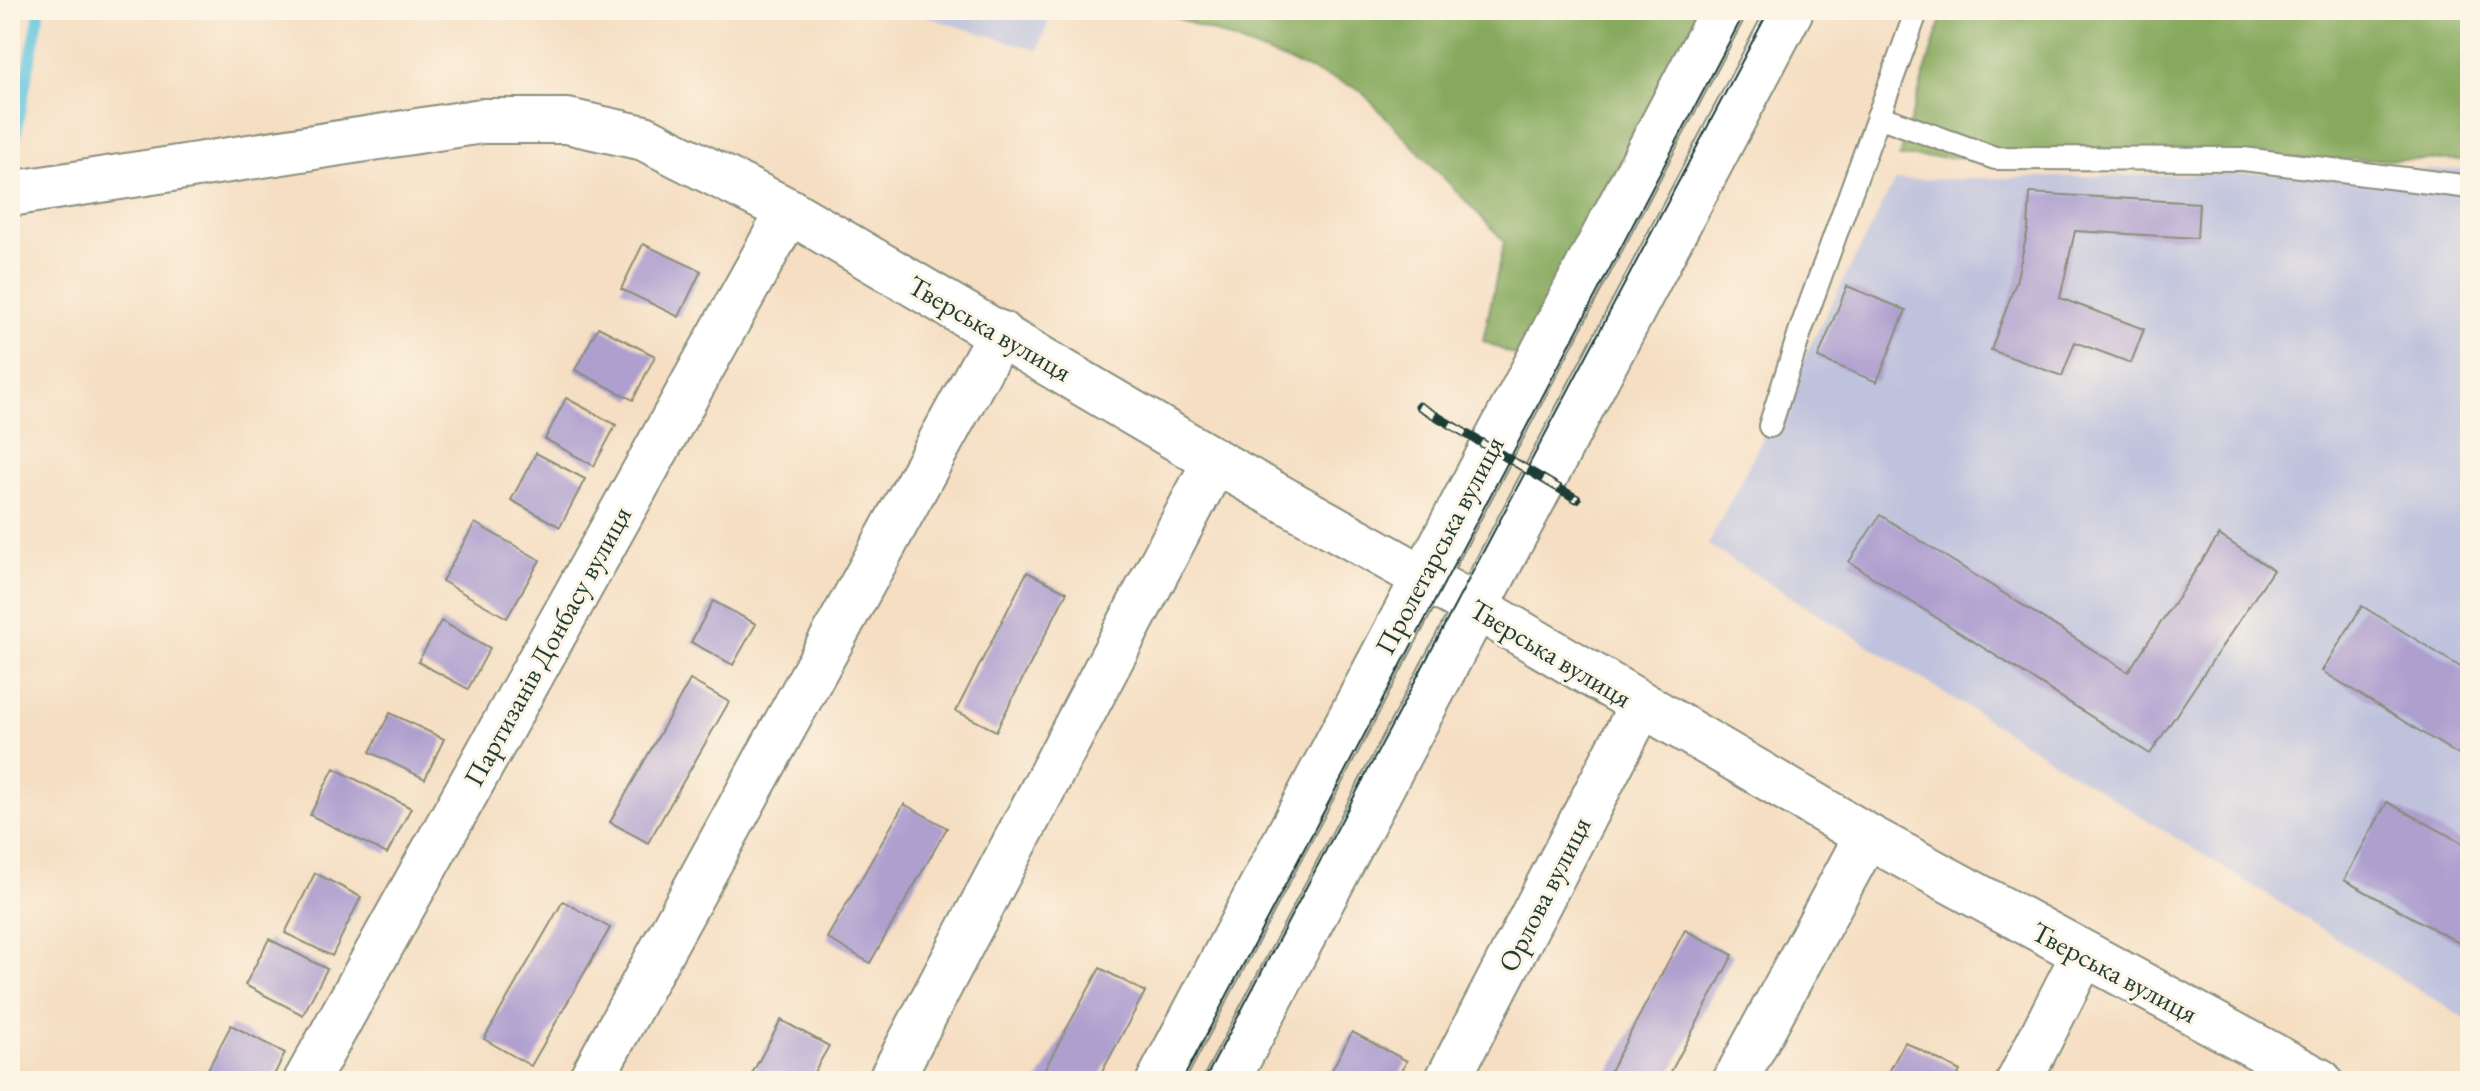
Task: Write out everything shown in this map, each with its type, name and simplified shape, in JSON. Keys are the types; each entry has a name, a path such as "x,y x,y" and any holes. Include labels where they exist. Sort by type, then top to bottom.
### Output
{"street":[{"name":"Пролетарська вулиця","path":"1159,1081 1723,10"},
{"path":"1227,1081 1791,10"},
{"name":"Тверська вулиця","path":"10,194 482,121 567,121 644,138 789,211 1215,461 1476,607 1867,836 2320,1081"},
{"name":"Партизанів Донбасу вулиця","path":"306,1081 789,211"},
{"path":"590,1081 1000,333"},
{"path":"890,1081 1215,461"},
{"name":"Орлова вулиця","path":"1447,1081 1641,706"},
{"path":"1735,1081 1867,836"},
{"path":"2019,1081 2083,955"}],"lane":[{"path":"1770,426 1917,10"},
{"path":"1878,116 1995,158 2243,159 2470,187"}],"shaded area":[{"path":"903,10 1053,10 1038,50"},
{"path":"2470,169 2470,1022 1708,545 1895,180"}],"green space":[{"path":"1157,10 1701,10 1516,356 1483,341 1504,241 1359,89"},
{"path":"1944,10 2470,10 2470,160 1899,157"}],"building":[{"path":"2030,193 2199,203 2197,238 2075,231 2060,298 2144,329 2131,363 2075,342 2062,376 1991,350 2016,282 2028,229"},
{"path":"643,244 701,271 679,317 621,289"},
{"path":"1847,286 1906,310 1877,382 1818,358"},
{"path":"598,327 655,356 633,400 575,370"},
{"path":"566,398 616,425 594,466 545,439"},
{"path":"536,453 585,479 560,527 511,500"},
{"path":"1880,515 2128,672 2219,535 2273,570 2150,754 1849,562"},
{"path":"475,523 540,560 507,618 442,581"},
{"path":"1027,572 1067,592 996,731 956,711"},
{"path":"713,601 756,624 733,665 691,642"},
{"path":"2362,606 2470,673 2470,762 2322,671"},
{"path":"441,621 490,648 468,689 418,662"},
{"path":"690,680 729,702 648,843 610,822"},
{"path":"390,713 444,739 425,779 370,752"},
{"path":"334,768 411,808 387,854 310,815"},
{"path":"2387,802 2470,847 2470,949 2344,880"},
{"path":"904,804 947,828 870,963 827,938"},
{"path":"315,873 361,897 332,956 285,933"},
{"path":"563,901 610,928 531,1066 484,1039"},
{"path":"1685,930 1733,955 1666,1081 1629,1081 1610,1071"},
{"path":"269,939 327,969 303,1015 245,985"},
{"path":"1100,968 1145,992 1097,1081 1038,1081"},
{"path":"781,1020 829,1046 809,1081 748,1081"},
{"path":"231,1025 285,1053 271,1081 226,1081 207,1071"},
{"path":"1352,1032 1407,1061 1396,1081 1326,1081"},
{"path":"1905,1042 1960,1071 1955,1081 1884,1081"}],"waterway":[{"path":"15,138 40,10"}],"tram line":[{"path":"1182,1081 1746,10"},
{"path":"1204,1081 1769,10"}],"railway":[{"path":"1419,406 1577,499"}]}
